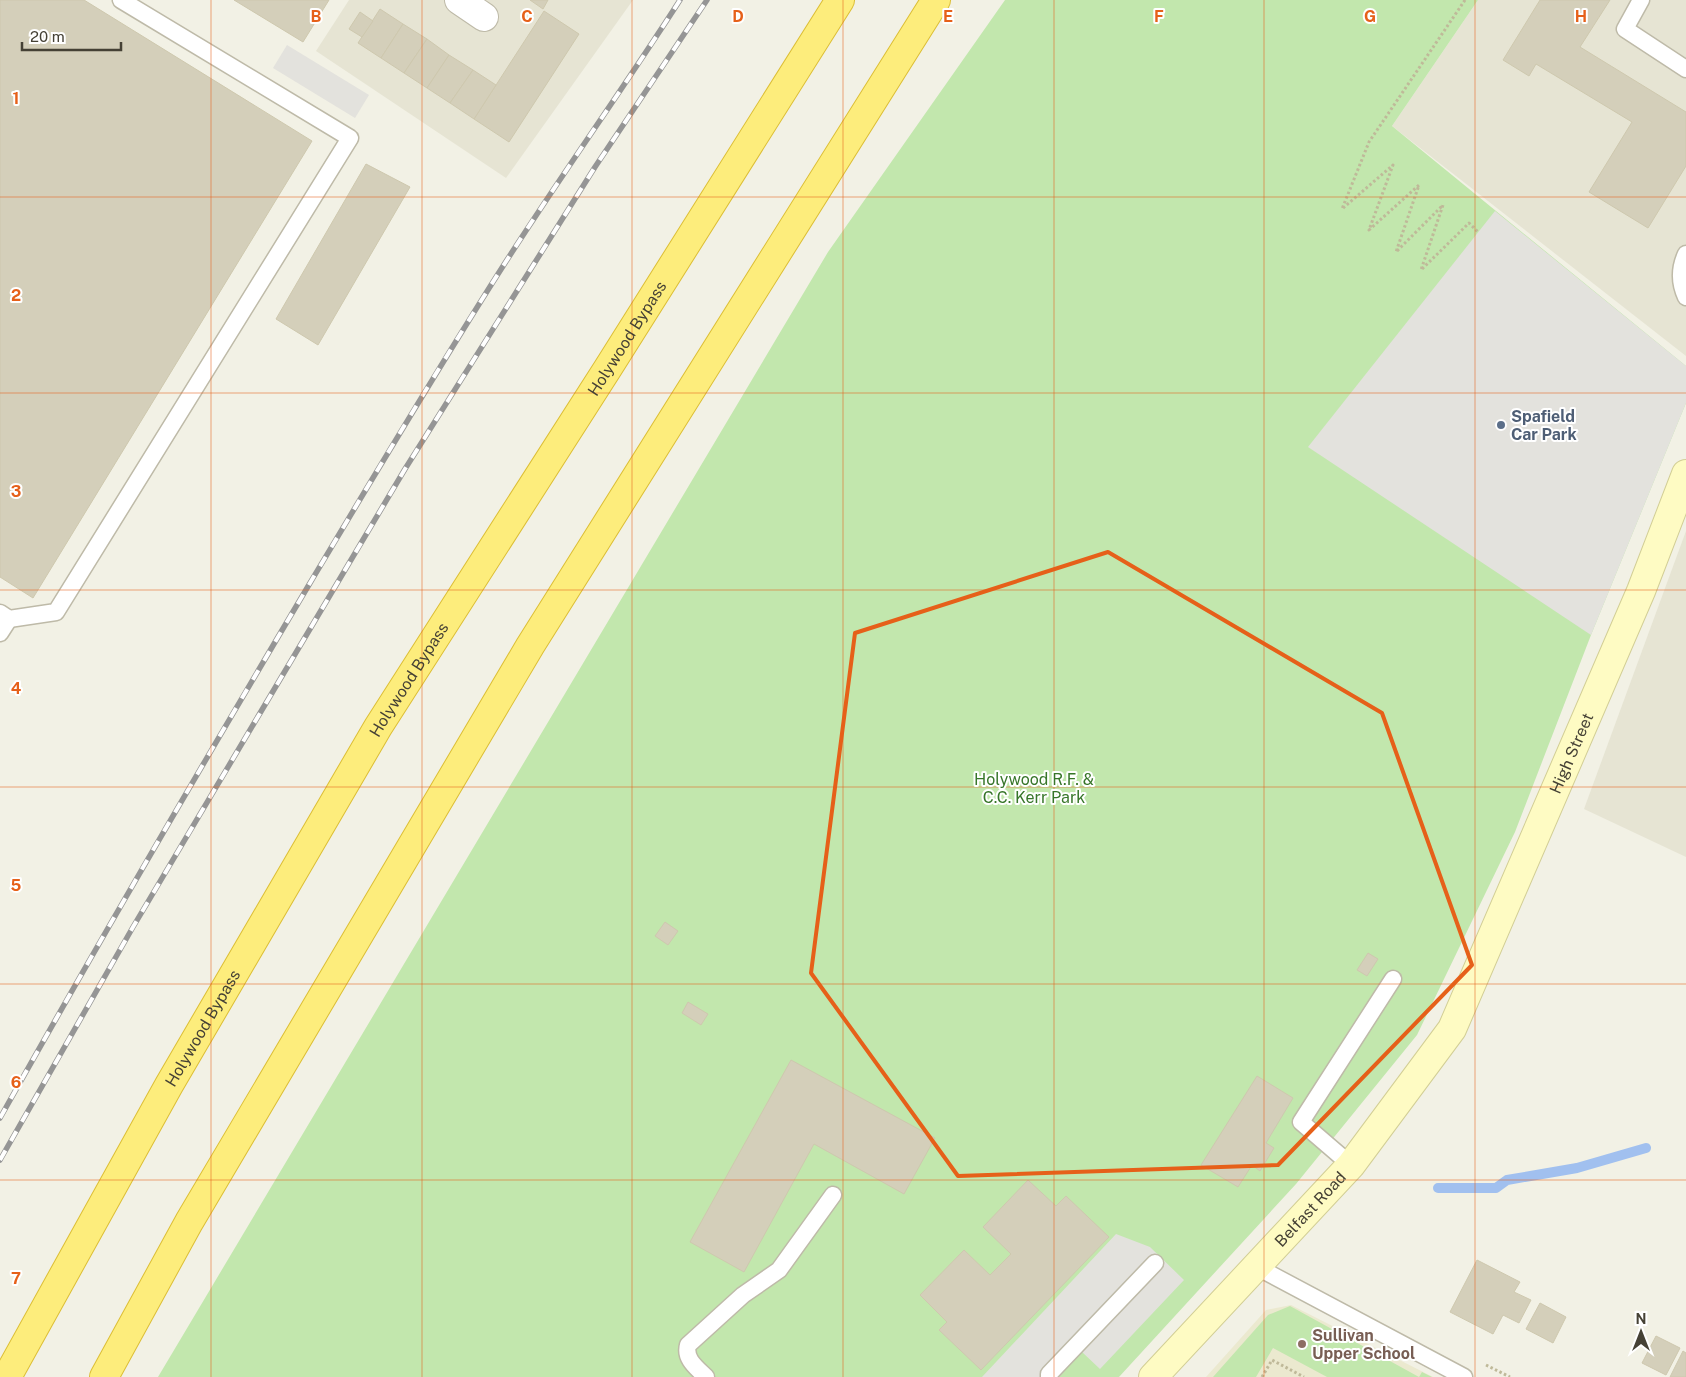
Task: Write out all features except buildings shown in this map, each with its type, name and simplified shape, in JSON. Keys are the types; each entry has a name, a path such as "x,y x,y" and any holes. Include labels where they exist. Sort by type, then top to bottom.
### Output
{"highway":[{"name":"Holywood Bypass","path":"7,1377 169,1085 378,727 603,377 840,0"},
{"path":"104,1377 194,1214 530,646 936,0"}],"main road":[{"name":"High Street","path":"1452,1029 1641,591 1686,474"},
{"name":"Belfast Road","path":"1153,1377 1351,1165 1452,1029"}],"street":[{"path":"459,0 484,17"}],"lane":[{"path":"3,622 56,612 350,138 121,0"},
{"path":"1641,0 1625,29 1686,69"},
{"path":"1686,254 1680,274 1681,284 1686,297"},
{"path":"1351,1165 1301,1122 1393,978"},
{"path":"706,1377 688,1358 686,1351 688,1345 742,1295 779,1270 833,1195"},
{"path":"1049,1377 1049,1374 1155,1263"},
{"path":"1257,1267 1464,1377"}],"path":[{"path":"1465,0 1369,142 1342,209 1393,165 1369,230 1419,185 1396,252 1443,205 1421,270 1469,223 1478,232"},
{"path":"1262,1377 1272,1360 1304,1377"}],"highlighted area":[{"path":"1108,552 1382,713 1472,965 1278,1165 958,1176 811,973 855,633"}],"shaded area":[{"path":"349,0 633,0 506,178 316,51"},
{"path":"1478,0 1686,0 1686,356 1392,126"},
{"path":"287,45 369,95 355,118 273,68"},
{"name":"Spafield Car Park","path":"1495,211 1686,366 1686,403 1591,635 1308,447"},
{"path":"1686,531 1686,857 1584,809"},
{"path":"1116,1234 1150,1247 1184,1280 1100,1369 1082,1352 1059,1377 982,1377"},
{"name":"Sullivan Upper School","path":"1291,1305 1433,1377 1206,1377 1266,1310"}],"green space":[{"name":"Holywood R.F. & C.C. Kerr Park","path":"1005,0 1478,0 1392,126 1686,366 1686,403 1591,635 1515,832 1417,1035 1296,1184 1119,1377 158,1377 828,252"},
{"name":"Sullivan Upper School","path":"1290,1306 1419,1377 1327,1377 1273,1348 1256,1377 1213,1377 1268,1315"},
{"path":"1422,1372 1432,1377 1419,1377"}],"waterway":[{"path":"1438,1188 1496,1188 1507,1180 1577,1168 1646,1148"}],"railway":[{"path":"0,1118 192,783 431,382 527,230 680,0"},
{"path":"0,1160 133,927 405,469 595,167 707,0"}],"place":[{"name":"Spafield Car Park","path":"1501,425"},
{"name":"Sullivan Upper School","path":"1302,1344"}]}
